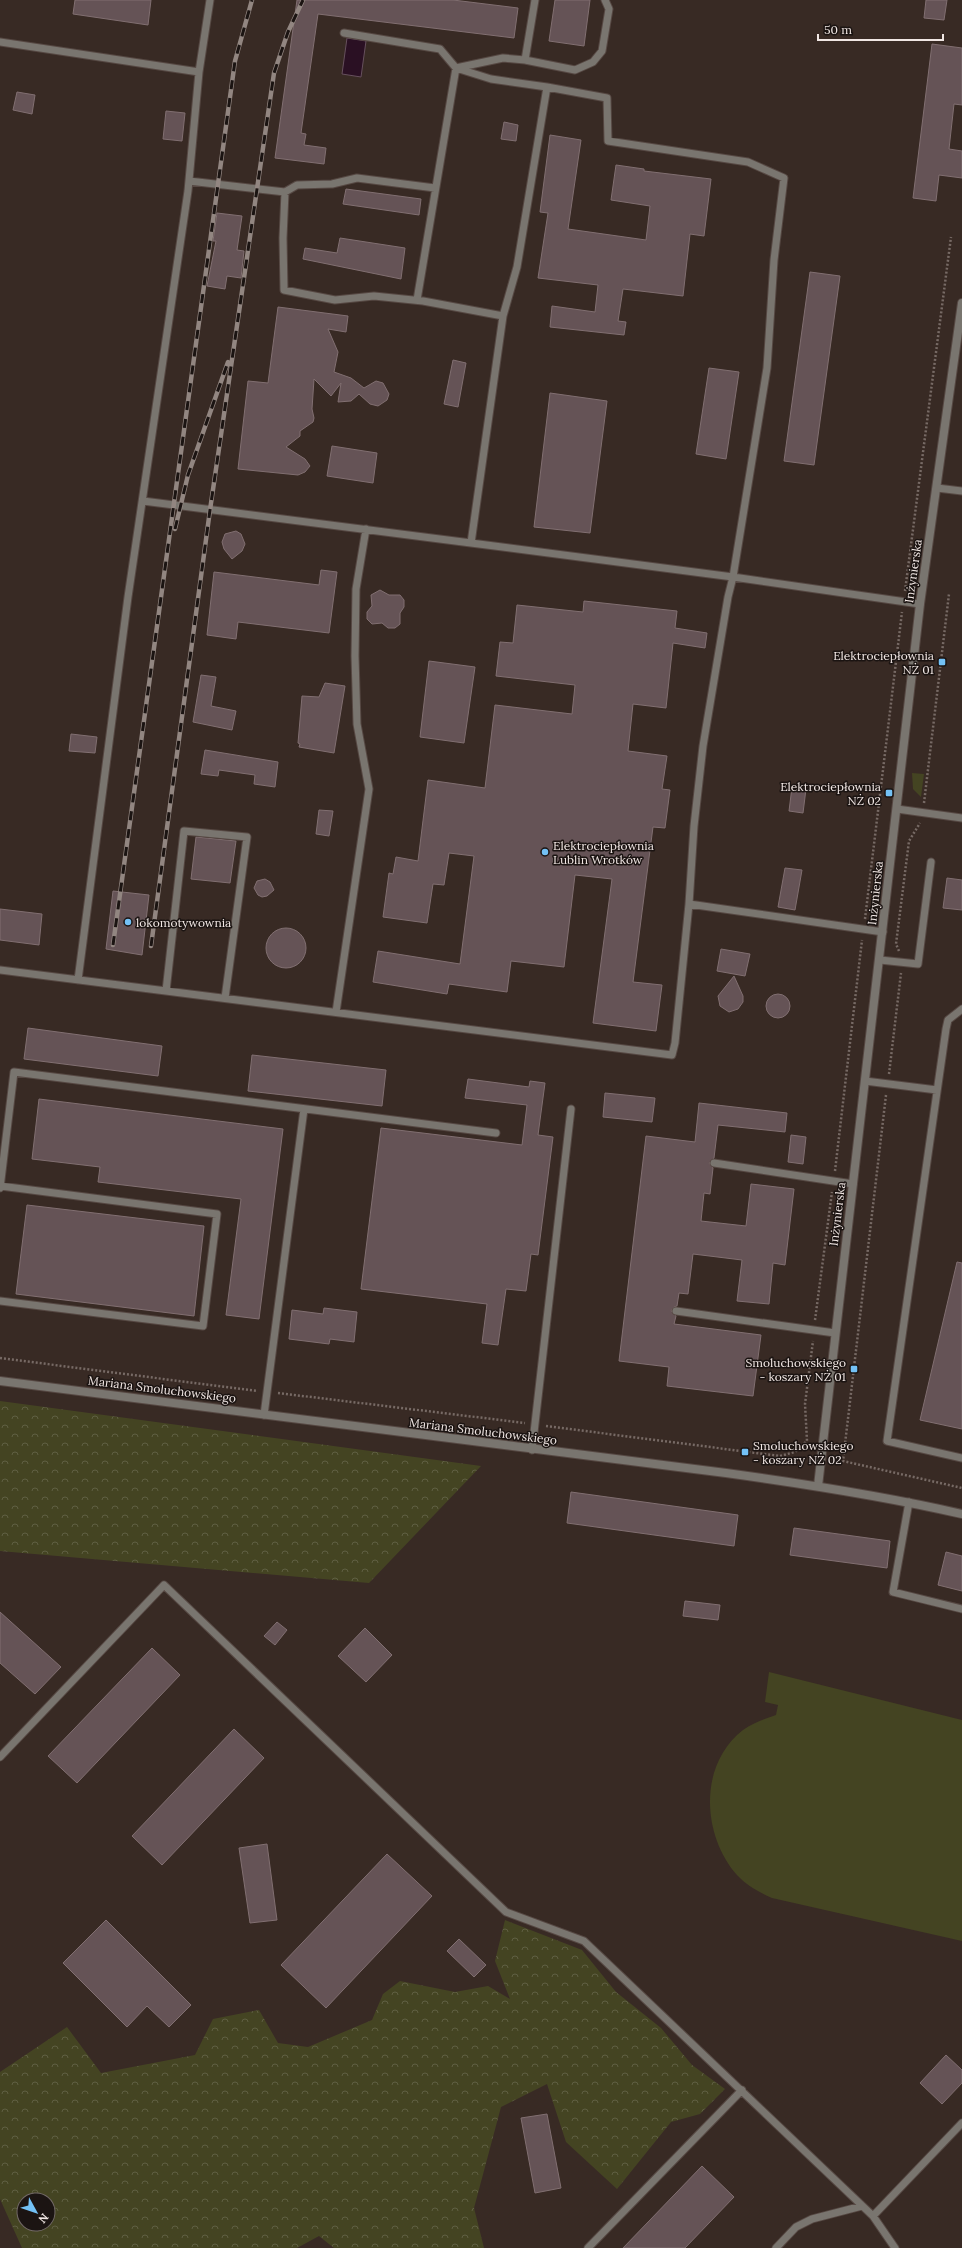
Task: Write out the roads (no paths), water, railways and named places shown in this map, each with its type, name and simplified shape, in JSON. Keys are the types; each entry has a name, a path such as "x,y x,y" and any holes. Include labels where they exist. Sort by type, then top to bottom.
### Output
{"street":[{"name":"Inżynierska","path":"818,1486 920,604 962,303"},
{"name":"Mariana Smoluchowskiego","path":"0,1381 818,1486 909,1502 962,1514"}],"lane":[{"path":"78,980 142,501 189,181 199,72 210,0"},
{"path":"525,60 535,0"},
{"path":"456,68 503,58 525,60 574,70 593,62 602,51 608,9 605,0"},
{"path":"0,970 672,1055 675,1043 689,904 694,826 703,746 728,597 733,577 767,368 774,260 784,178 748,162 608,141 607,98 491,79 456,68 440,49 344,34"},
{"path":"0,42 199,72"},
{"path":"418,300 435,188 456,68"},
{"path":"471,543 503,316 517,267 547,87"},
{"path":"189,181 285,192 297,185 332,184 357,178 435,188"},
{"path":"285,192 283,238 284,290 336,300 374,296 418,300 503,316"},
{"path":"937,488 962,491"},
{"path":"142,501 733,577 920,604"},
{"path":"336,1012 369,789 357,724 355,656 356,589 366,529"},
{"path":"896,809 962,818"},
{"path":"166,991 184,831 247,837 225,998"},
{"path":"880,960 918,964 931,862"},
{"path":"689,904 883,932"},
{"path":"962,1009 948,1020 887,1441 962,1458"},
{"path":"0,1301 203,1326 217,1214 0,1187 14,1072 496,1133"},
{"path":"865,1082 937,1090"},
{"path":"264,1415 304,1109"},
{"path":"532,1450 571,1109"},
{"path":"714,1164 853,1184"},
{"path":"676,1311 835,1332"},
{"path":"909,1502 893,1592 962,1609"},
{"path":"0,1757 164,1585 506,1912 584,1941 873,2216 895,2248"},
{"path":"588,2248 742,2090"},
{"path":"873,2216 962,2123"},
{"path":"776,2248 796,2227 812,2219 862,2206"}],"railway":[{"path":"113,945 235,61 252,0"},
{"path":"151,946 210,510 274,73 288,32 303,0"},
{"path":"175,529 188,475 228,362"}],"place":[{"name":"Elektrociepłownia NŻ 01","path":"942,662"},
{"name":"Elektrociepłownia NŻ 02","path":"889,793"},
{"name":"Elektrociepłownia Lublin Wrotków","path":"545,852"},
{"name":"lokomotywownia","path":"128,922"},
{"name":"Smoluchowskiego - koszary NŻ 01","path":"854,1369"},
{"name":"Smoluchowskiego - koszary NŻ 02","path":"745,1452"}]}
